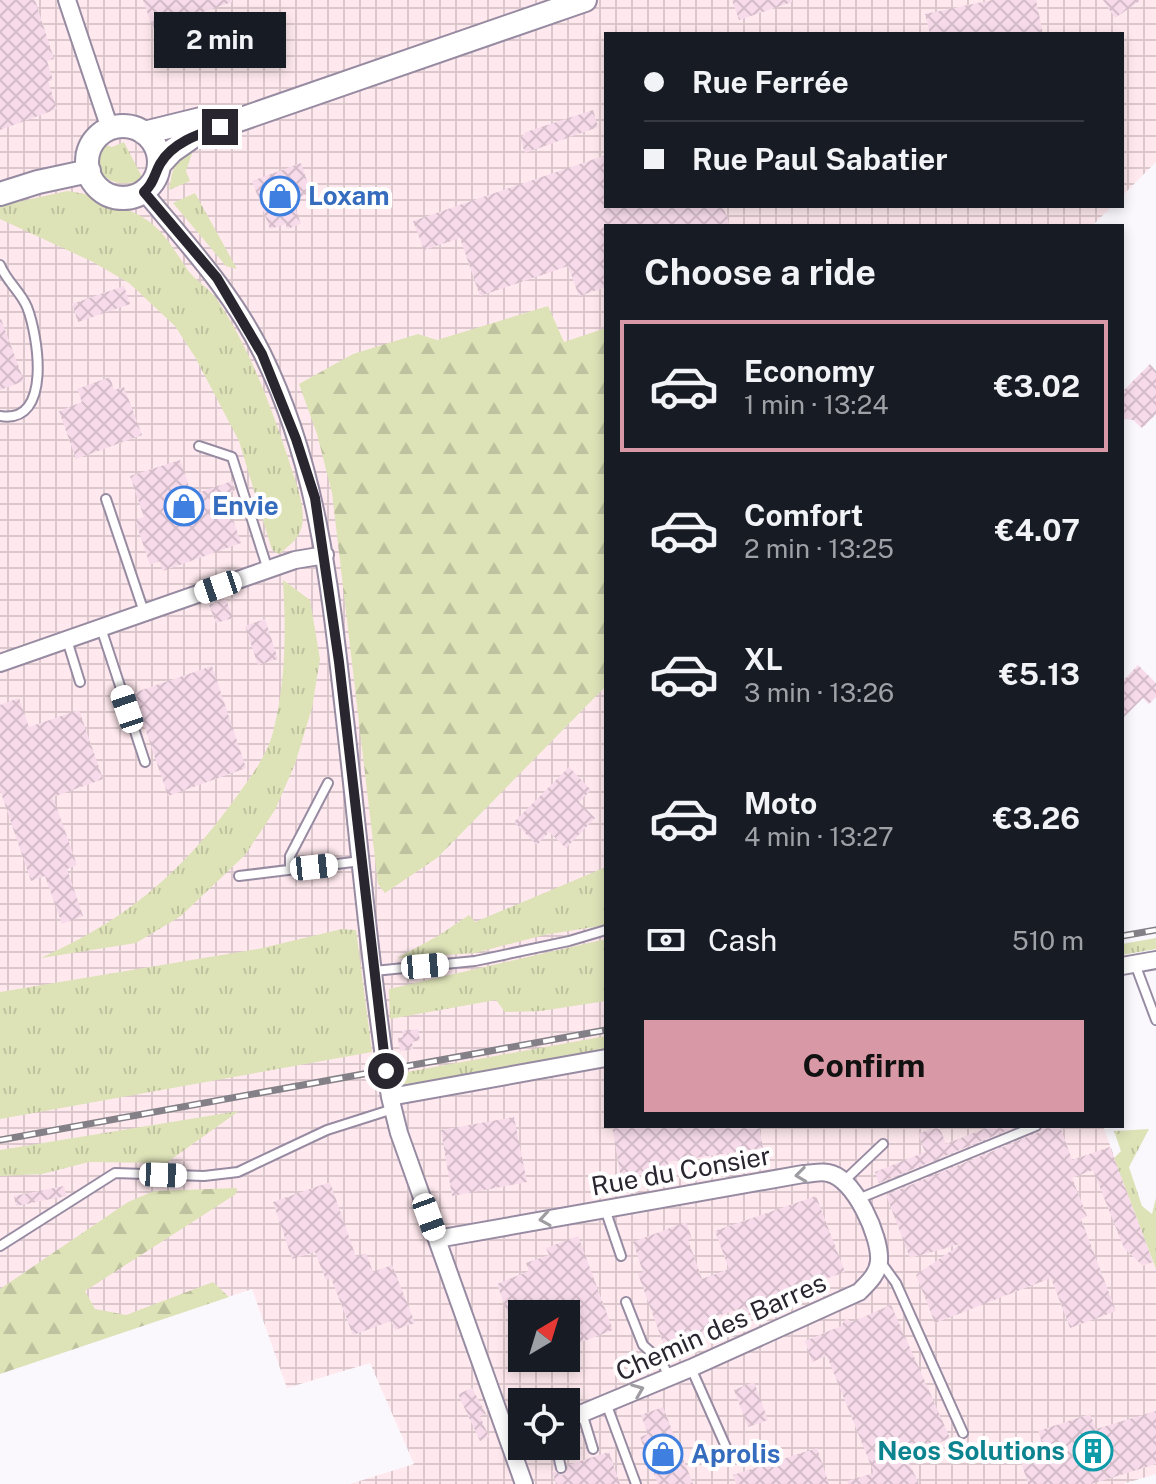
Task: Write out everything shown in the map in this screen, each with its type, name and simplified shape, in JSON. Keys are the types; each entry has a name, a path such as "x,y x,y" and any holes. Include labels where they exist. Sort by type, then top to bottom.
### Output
{"main road":[{"path":"144,133 198,121 548,0"},
{"path":"159,165 172,151 195,135 585,0"},
{"path":"134,128 144,133 156,147 157,175 144,192 134,197 111,196 93,182 87,163 91,146 110,129 134,128"},
{"path":"0,194 89,171"}],"street":[{"path":"67,0 110,129"},
{"path":"144,192 217,278 262,354 315,498 325,555 391,1103 437,1239 508,1423"},
{"path":"0,663 295,560 325,555"},
{"path":"1129,965 1156,960"},
{"path":"391,1103 604,1058"},
{"name":"Rue du Consier","path":"437,1239 803,1174 828,1173 845,1180"},
{"path":"845,1180 872,1227 880,1260"},
{"name":"Chemin des Barres","path":"582,1413 670,1378 859,1292 874,1277 880,1260"},
{"path":"519,1460 524,1484"}],"lane":[{"path":"0,265 6,280 26,304 36,336 38,388 26,410 0,416"},
{"path":"199,446 232,457 268,570"},
{"path":"106,499 144,613"},
{"path":"101,628 145,762"},
{"path":"67,640 80,682"},
{"path":"290,869 290,856 328,783"},
{"path":"239,876 362,861"},
{"path":"374,971 475,961 604,930"},
{"path":"1129,965 1156,1020"},
{"path":"0,1246 115,1173 204,1176 238,1172 391,1103"},
{"path":"858,1199 1031,1128"},
{"path":"845,1180 883,1144"},
{"path":"605,1209 621,1256"},
{"path":"880,1260 896,1283 963,1433"},
{"path":"626,1302 643,1345 661,1361 670,1378"},
{"path":"691,1368 726,1447"},
{"path":"606,1403 636,1484"},
{"path":"582,1413 593,1449"},
{"path":"559,1460 561,1468"}],"shaded area":[{"path":"0,0 1156,0 1156,162 1124,194 1124,32 604,32 604,208 1110,208 1094,224 604,224 604,1128 1104,1128 1156,1270 1156,1474 1123,1484 350,1484 414,1464 370,1363 287,1388 252,1289 99,1340 0,1289"}],"green space":[{"path":"124,142 143,179 113,182 101,172 98,164 104,144 112,147"},
{"path":"195,145 186,171 190,181 169,190 176,164"},
{"path":"67,191 111,202 151,223 230,319 267,399 301,502 301,531 279,554 272,550 239,441 195,357 175,326 129,283 93,262 0,219 0,206"},
{"path":"195,193 237,269 226,266 173,203"},
{"path":"548,306 564,342 604,329 604,688 437,858 385,893 378,884 332,493 317,434 299,384 353,354 418,334 437,340"},
{"path":"283,580 310,600 320,659 312,708 295,764 275,810 245,855 181,916 136,943 41,958 100,927 151,891 195,848 258,766 270,741 283,675"},
{"path":"604,868 604,925 544,935 475,953 397,958 469,915 475,922"},
{"path":"342,929 356,930 372,1052 0,1119 0,992 258,949"},
{"path":"1156,938 1156,949 1124,955 1124,944"},
{"path":"604,939 604,1001 541,1011 505,1012 496,1000 390,1019 389,989"},
{"path":"604,1036 604,1049 400,1087 396,1074"},
{"path":"239,1111 166,1163 89,1162 42,1174 0,1176 0,1150"},
{"path":"1149,1129 1129,1167 1142,1206 1152,1214 1156,1198 1156,1269 1114,1158 1121,1151 1114,1131"},
{"path":"237,1188 236,1194 85,1291 95,1309 126,1315 213,1282 229,1297 0,1374 0,1289 128,1202 154,1191"}],"building":[{"path":"0,0 35,0 54,59 47,61 53,80 48,81 57,109 0,130"},
{"path":"143,0 232,0 232,2 153,29"},
{"path":"732,0 792,0 792,2 739,20"},
{"path":"992,0 1036,0 1043,32 930,32 925,14"},
{"path":"1103,0 1141,0 1115,18"},
{"path":"593,110 598,127 525,153 520,138 526,132"},
{"path":"604,156 604,208 724,208 729,224 604,224 604,288 579,296 568,266 480,296 460,238 424,250 413,221"},
{"name":"Loxam","path":"301,163 311,193 292,200 301,224 287,229 286,224 270,229 252,181"},
{"path":"124,286 130,304 78,322 72,304"},
{"path":"0,320 24,381 0,390"},
{"path":"1150,364 1156,371 1156,414 1142,428 1133,420 1124,419 1124,390"},
{"path":"110,377 114,390 124,387 142,435 76,459 59,411 82,402 77,389"},
{"name":"Envie","path":"180,460 192,495 232,481 235,490 225,495 241,543 163,571 159,561 150,565 135,520 144,517 130,476"},
{"path":"226,599 233,618 216,623 209,605"},
{"path":"265,619 278,659 258,665 245,626"},
{"path":"1138,665 1156,683 1156,697 1149,704 1143,698 1124,717 1124,680"},
{"path":"212,666 246,768 168,796 133,693"},
{"path":"19,698 29,727 79,710 103,779 53,797 77,865 67,869 83,916 62,924 45,876 31,881 0,790 0,705"},
{"path":"569,767 591,790 579,802 595,818 566,848 549,832 537,845 514,822"},
{"path":"418,1029 420,1040 412,1042 413,1049 400,1051 398,1038 403,1037 402,1031"},
{"path":"514,1117 527,1182 452,1196 441,1130"},
{"path":"612,1128 759,1128 763,1148 668,1162 671,1176 652,1180 651,1172 621,1178"},
{"path":"940,1128 946,1144 986,1128 1013,1128 879,1183 875,1172 925,1152 918,1134"},
{"path":"1042,1128 1061,1128 1072,1160 1110,1147 1153,1262 1143,1266 1124,1248 1093,1170 1072,1178 1087,1216 1081,1219 1116,1311 1070,1328 1051,1278 935,1323 916,1275 961,1244 910,1258 886,1195 1039,1132"},
{"path":"330,1182 356,1257 366,1253 373,1272 392,1265 415,1323 395,1330 391,1321 353,1335 331,1278 326,1280 315,1252 292,1259 273,1202"},
{"path":"64,1186 66,1196 16,1206 14,1196"},
{"path":"816,1196 845,1272 755,1304 758,1313 746,1316 743,1308 714,1317 719,1331 666,1351 638,1274 643,1272 633,1242 686,1222 692,1239 688,1240 702,1279 729,1269 715,1231"},
{"path":"578,1236 613,1330 580,1343 580,1300 508,1300 508,1315 497,1284 529,1271 526,1263 549,1255 546,1248"},
{"path":"891,1305 950,1438 923,1450 927,1456 909,1463 919,1484 848,1484 847,1481 874,1473 827,1356 812,1362 805,1341 841,1326 846,1318 852,1322"},
{"path":"754,1382 768,1420 748,1427 734,1390"},
{"path":"472,1388 486,1414 480,1416 489,1437 480,1441 458,1394"},
{"path":"663,1407 693,1484 658,1484 640,1437 648,1434 641,1415"},
{"name":"Neos Solutions","path":"1156,1411 1156,1464 1091,1484 1028,1484 1019,1455 1043,1446 1038,1431 1090,1414 1096,1429"},
{"path":"817,1448 829,1484 736,1484 733,1475"},
{"path":"609,1452 620,1484 556,1484 552,1471 563,1475 568,1465"}],"railway":[{"path":"1124,936 1156,930"},
{"path":"0,1140 604,1030"}],"place":[{"name":"Loxam","path":"280,196"},
{"name":"Envie","path":"184,506"},
{"name":"Neos Solutions","path":"1093,1451"},
{"name":"Aprolis","path":"663,1454"}],"route":[{"path":"220,127 195,135 172,151 159,165 152,185 144,192 217,278 241,315 262,354 296,439 315,498 339,662 386,1071"}]}
